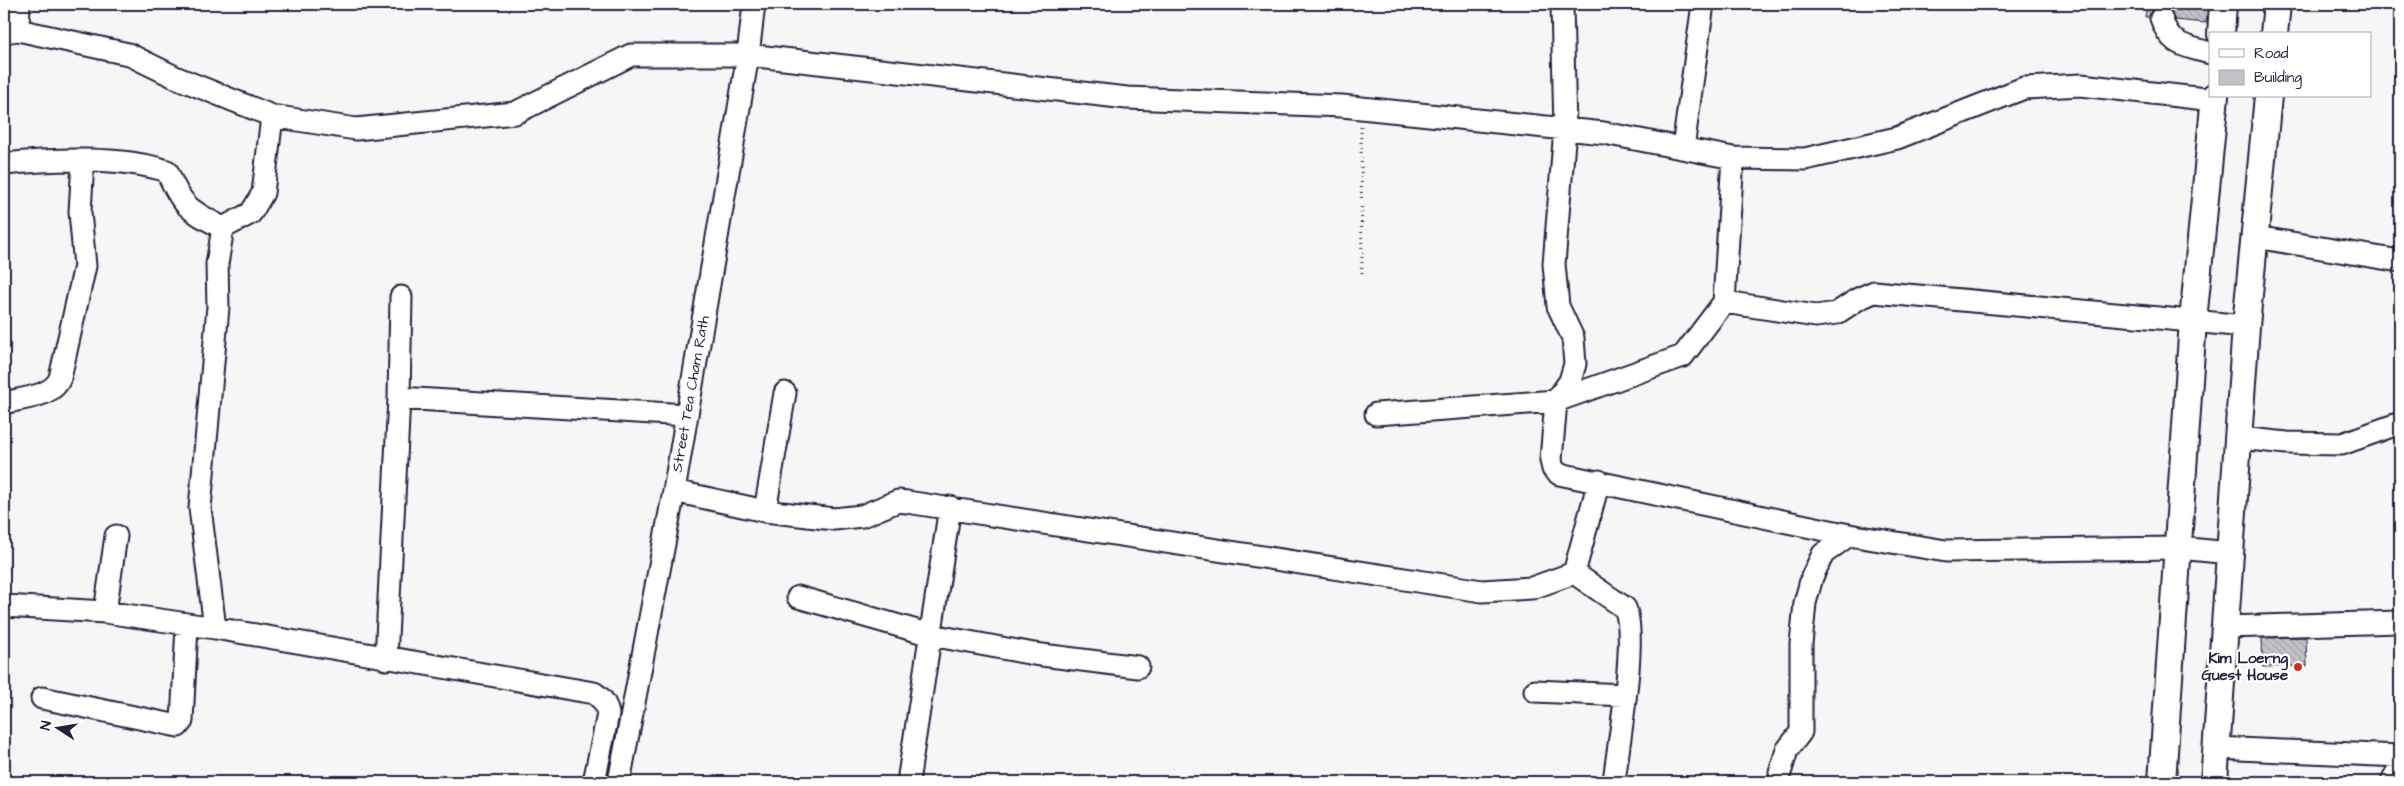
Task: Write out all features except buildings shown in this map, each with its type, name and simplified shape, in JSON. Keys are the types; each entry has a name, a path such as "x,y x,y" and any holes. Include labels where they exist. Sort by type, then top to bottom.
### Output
{"main road":[{"path":"2221,32 2224,4"},
{"path":"2274,32 2277,4"},
{"path":"2162,782 2194,321 2214,98"},
{"path":"2214,782 2246,326 2268,98"}],"street":[{"path":"19,4 11,31 128,54 175,77 272,116 356,130 515,113 631,55 748,56 1127,98 1361,108 1604,133 1733,158 1805,159 1897,138 2024,88 2081,85 2209,98"},
{"name":"Street Tea Cham Rath","path":"619,782 674,491 748,56 754,4"},
{"path":"1562,4 1565,129 1554,264 1558,306 1573,338 1576,364 1570,381 1556,401 1551,460 1553,469 1559,474 1849,535 1946,551 2179,548 2230,553"},
{"path":"1683,148 1703,4"},
{"path":"2161,18 2165,30 2175,43 2209,53"},
{"path":"223,228 251,213 263,193 272,116"},
{"path":"1376,414 1556,401 1683,356 1724,302 1733,158"},
{"path":"4,164 83,161 138,164 167,171 175,191 190,211 223,228"},
{"path":"4,403 49,392 58,385 85,266 80,212 83,161"},
{"path":"215,628 200,508 218,307 217,264 223,228"},
{"path":"2255,237 2400,261"},
{"path":"1724,302 1816,316 1837,313 1858,299 1874,292 2246,326"},
{"path":"386,658 399,398 401,296"},
{"path":"765,511 785,393"},
{"path":"399,398 687,415"},
{"path":"2239,438 2342,444 2400,423"},
{"path":"1574,573 1599,481"},
{"path":"674,491 765,511 834,519 862,516 898,502 950,507 1482,591 1532,588 1574,573"},
{"path":"908,782 950,507"},
{"path":"1780,773 1787,750 1800,732 1801,644 1805,603 1812,577 1823,554 1849,535"},
{"path":"105,612 116,536"},
{"path":"1574,573 1625,608 1629,617 1630,630 1625,696 1614,782"},
{"path":"798,597 931,635 1034,654 1138,667"},
{"path":"4,606 105,612 188,626 215,628 594,693 606,705 608,714 594,782"},
{"path":"2225,627 2400,622"},
{"path":"42,698 178,726 182,721 188,626"},
{"path":"1535,691 1625,696"},
{"path":"2216,748 2400,756"},
{"path":"2392,782 2400,766"}],"path":[{"path":"1361,108 1362,274"}],"place":[{"name":"Kim Loerng Guest House","path":"2298,667"}]}
